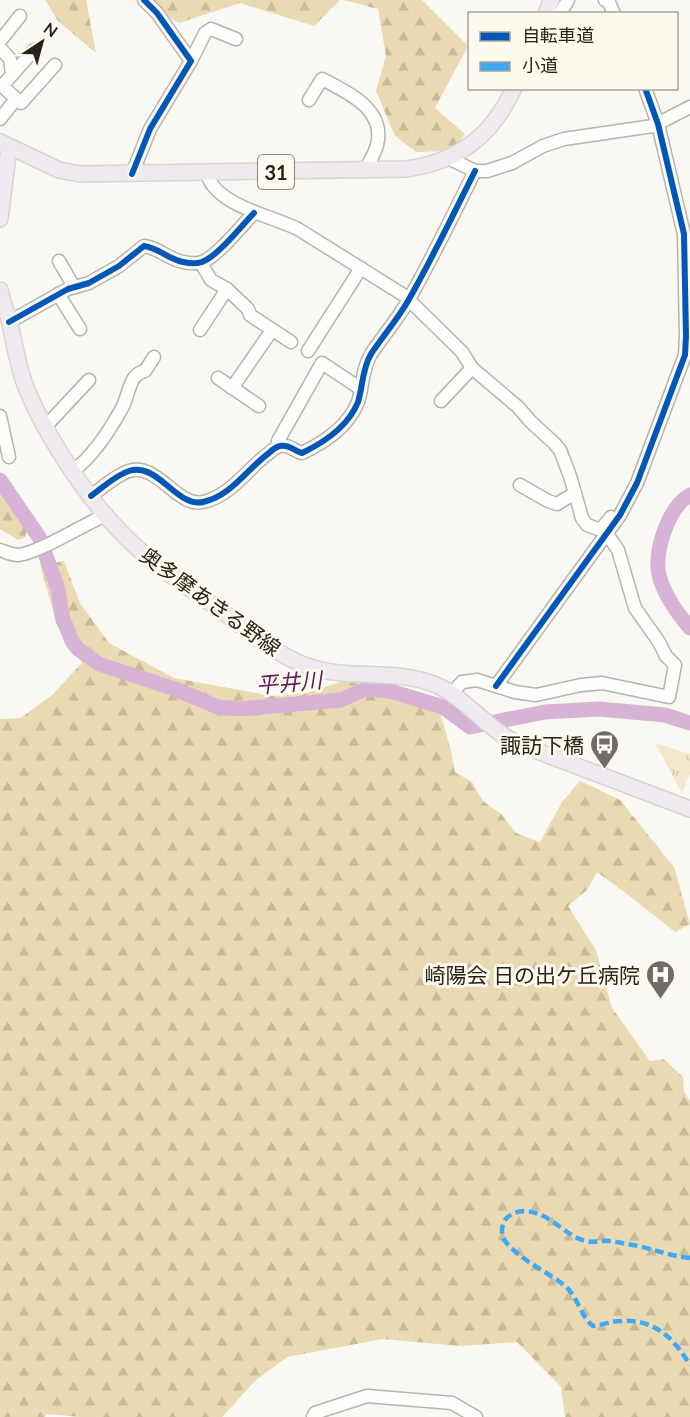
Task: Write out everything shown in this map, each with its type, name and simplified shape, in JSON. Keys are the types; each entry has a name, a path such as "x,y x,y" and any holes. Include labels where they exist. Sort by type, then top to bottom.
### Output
{"main road":[{"name":"31","path":"5,144 67,172 86,174 365,170 416,167 448,158 470,145 489,128 505,107 513,90"},
{"path":"0,219 5,144"},
{"name":"奥多摩あきる野線","path":"0,290 23,379 45,427 73,471 106,515 131,543 164,570 293,660 312,668 334,672 394,675 417,679 457,697 499,733 531,750 689,806"}],"street":[{"path":"144,0 157,13 191,61"},
{"path":"0,41 20,16"},
{"path":"132,174 150,129 205,33 211,29 236,39"},
{"path":"0,48 10,58 12,74"},
{"path":"34,50 2,86 2,90 21,103 55,64"},
{"path":"309,100 322,79 349,92 366,105 375,121 378,137 376,149 365,170"},
{"path":"496,686 620,515 637,483 684,355 686,336 685,214 646,90"},
{"path":"0,119 16,99"},
{"path":"448,158 475,171 487,171 512,164 543,146 564,139 658,124 690,107"},
{"path":"91,496 130,470 141,470 149,472 186,499 197,503 204,502 228,490 248,473 254,464 277,447 289,446 302,453 323,443 339,429 357,403 370,356 409,300 475,171"},
{"path":"207,173 209,182 217,190 254,213 298,229 409,300 462,352 472,368 518,407 560,450 582,518 587,525 602,528 614,514 620,515"},
{"path":"9,322 58,294 89,283 119,266 144,246 156,248 182,262 201,263 219,251 254,213"},
{"path":"59,261 75,287"},
{"path":"201,263 211,280 227,289 248,309 250,315 291,342"},
{"path":"308,351 361,268"},
{"path":"200,330 227,289"},
{"path":"58,294 80,329"},
{"path":"232,388 272,330"},
{"path":"73,471 83,463 110,428 123,406 134,378 139,372 145,371 154,357"},
{"path":"277,447 278,441 322,363 361,389"},
{"path":"441,401 472,368"},
{"path":"218,378 259,406"},
{"path":"45,427 89,380"},
{"path":"0,416 9,457"},
{"path":"520,485 557,504 575,493"},
{"path":"0,550 21,555 106,515"},
{"path":"457,697 462,682 477,680 515,692 536,695 602,683 669,697 675,665 666,656 659,642 634,608 618,550 607,534"},
{"path":"313,1417 315,1413 367,1396 452,1403 476,1417"},
{"path":"452,1403 452,1417"}],"green space":[{"path":"45,0 86,0 96,53 58,21"},
{"path":"138,0 340,0 314,26 240,3 179,23"},
{"path":"343,0 422,0 468,46 435,108 465,134 452,151 416,152 395,136 376,91 386,56 378,9"},
{"path":"0,486 26,530 26,537 18,540 0,529"},
{"path":"64,561 80,603 109,643 174,678 272,696 303,694 347,680 440,713 455,772 472,782 483,801 501,814 516,833 540,842 562,802 580,781 620,800 674,867 690,924 675,932 597,872 587,890 568,906 596,950 612,1008 650,1061 664,1059 683,1077 684,1092 690,1101 690,1417 565,1417 561,1387 517,1342 460,1346 382,1339 287,1357 256,1380 222,1417 81,1417 46,1414 45,1417 0,1417 0,719 21,718 52,695 82,663 57,625 40,565"},
{"path":"655,743 690,754 690,774 682,793"}],"waterway":[{"name":"平井川","path":"0,480 39,537 58,589 62,616 72,641 78,649 99,664 175,689 218,707 240,709 341,700 365,689 390,691 443,707 470,727 545,712 599,709 665,715 690,723"},
{"path":"690,495 675,509 669,520 661,543 658,565 661,582 668,597 690,628"}],"marked path":[{"path":"690,1258 616,1242 586,1241 543,1216 525,1211 509,1216 502,1228 504,1239 511,1248 564,1285 593,1326 633,1321 654,1327 670,1339 690,1365"}],"cycle path":[{"path":"132,174 150,129 191,61 157,13 144,0"},
{"path":"496,686 620,515 637,483 685,355 684,234 658,124 646,90"},
{"path":"91,496 119,475 139,470 158,478 185,498 194,502 203,502 222,494 277,447 286,446 302,453 335,433 354,411 371,354 408,301 475,171"},
{"path":"9,322 68,289 89,283 119,266 144,246 178,261 202,262 222,247 254,213"}],"place":[{"name":"諏訪下橋","path":"605,770"},
{"name":"崎陽会 日の出ケ丘病院","path":"661,1000"}]}
